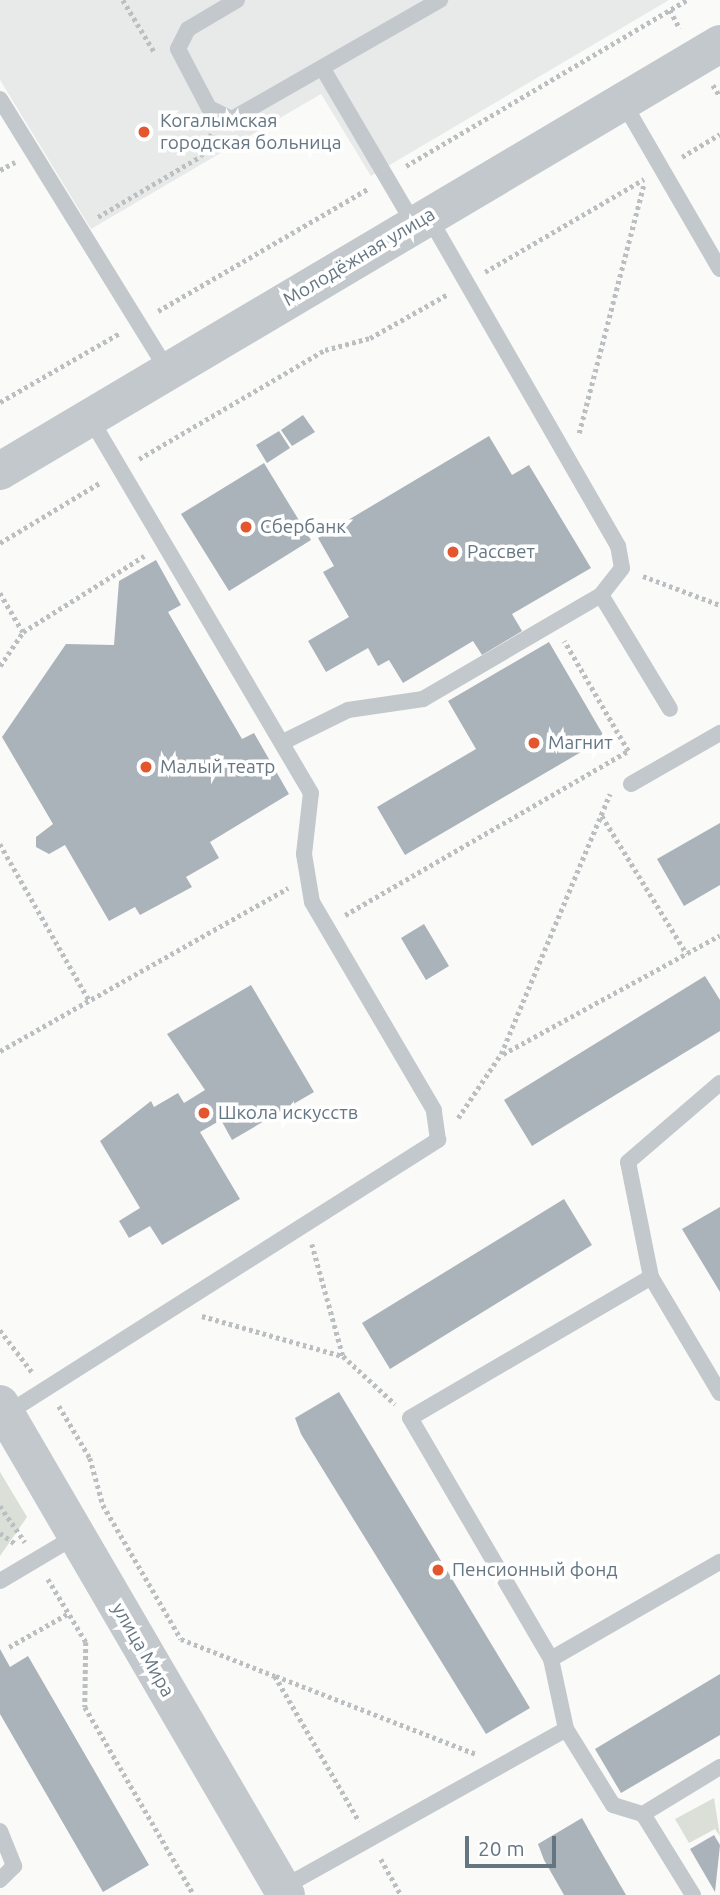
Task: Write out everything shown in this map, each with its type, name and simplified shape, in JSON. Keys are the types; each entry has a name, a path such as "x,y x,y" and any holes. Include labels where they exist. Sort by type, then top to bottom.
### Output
{"street":[{"name":"Молодёжная улица","path":"0,471 720,44"},
{"name":"улица Мира","path":"3,1410 284,1892"}],"lane":[{"path":"237,0 188,29 178,49 219,117 247,115 323,69 412,7 440,0"},
{"path":"283,742 348,710 423,699 601,595 622,568 618,546 467,282 387,178 323,69"},
{"path":"0,99 168,371"},
{"path":"622,101 720,269"},
{"path":"3,1410 48,1388 307,1226 438,1140 434,1110 327,926 304,879 312,793 90,418"},
{"path":"601,595 670,709"},
{"path":"631,784 720,733"},
{"path":"720,1083 628,1162 651,1277 720,1393"},
{"path":"651,1277 410,1418 551,1659 566,1729 613,1805 643,1814 693,1895"},
{"path":"0,1581 76,1535"},
{"path":"551,1659 720,1562"},
{"path":"284,1892 369,1840 566,1729"},
{"path":"643,1814 720,1768"},
{"path":"0,1831 14,1866 0,1880"}],"path":[{"path":"0,402 387,178 687,0"},
{"path":"80,228 201,156 219,117"},
{"path":"0,543 325,351 370,338 720,134"},
{"path":"571,464 646,178"},
{"path":"0,666 23,632 166,543"},
{"path":"622,568 720,606"},
{"path":"0,593 23,632"},
{"path":"553,623 628,751"},
{"path":"622,764 628,751"},
{"path":"327,926 628,751"},
{"path":"438,1140 501,1054 612,790"},
{"path":"602,816 687,954"},
{"path":"0,844 90,1002"},
{"path":"0,1051 304,879"},
{"path":"501,1054 720,935"},
{"path":"307,1226 343,1356"},
{"path":"175,1308 343,1356 410,1418"},
{"path":"0,1330 48,1388 90,1458 103,1505 181,1639 502,1765"},
{"path":"0,1506 36,1559 86,1642 85,1707 194,1895"},
{"path":"9,1647 69,1613"},
{"path":"275,1675 401,1895"}],"shaded area":[{"name":"Когалымская городская больница","path":"0,0 669,0 371,176 321,94 91,229 0,80"},
{"path":"0,1472 27,1517 0,1556"},
{"path":"714,1798 720,1836 715,1829 689,1843 675,1819"}],"building":[{"path":"303,415 315,432 292,446 281,430"},
{"path":"279,431 290,448 267,463 256,445"},
{"name":"Рассвет","path":"489,436 512,475 529,465 591,568 512,614 522,631 482,655 473,641 403,683 389,660 378,666 368,648 326,672 308,641 349,617 323,572 334,566 318,538"},
{"name":"Сбербанк","path":"264,463 311,540 229,591 181,514"},
{"name":"Малый театр","path":"156,560 181,605 168,612 242,739 254,733 289,794 210,842 219,858 186,877 192,887 140,915 135,907 109,921 65,845 49,854 36,847 36,837 53,824 2,737 66,644 114,645 119,581"},
{"name":"Магнит","path":"549,642 605,738 405,855 377,807 476,749 448,701"},
{"path":"720,823 720,885 684,906 657,859"},
{"path":"424,924 449,966 426,980 401,938"},
{"path":"705,976 720,1000 720,1031 532,1146 504,1100"},
{"name":"Школа искусств","path":"251,985 314,1092 232,1140 221,1120 200,1132 240,1199 162,1245 150,1226 129,1238 119,1221 140,1208 100,1141 151,1101 154,1107 178,1093 184,1103 205,1090 167,1034"},
{"path":"564,1199 592,1245 390,1369 362,1323"},
{"path":"720,1207 720,1292 682,1229"},
{"path":"339,1392 530,1708 486,1734 301,1434 295,1418"},
{"path":"0,1649 10,1667 28,1656 149,1865 103,1892 0,1714"},
{"path":"720,1674 720,1735 621,1793 595,1749"},
{"path":"582,1818 626,1895 564,1895 544,1860 538,1844"},
{"path":"714,1835 720,1845 715,1892 690,1849"}],"place":[{"name":"Когалымская городская больница","path":"144,132"},
{"name":"Сбербанк","path":"246,527"},
{"name":"Рассвет","path":"453,552"},
{"name":"Магнит","path":"534,743"},
{"name":"Малый театр","path":"146,767"},
{"name":"Школа искусств","path":"204,1113"},
{"name":"Пенсионный фонд","path":"438,1570"}]}
